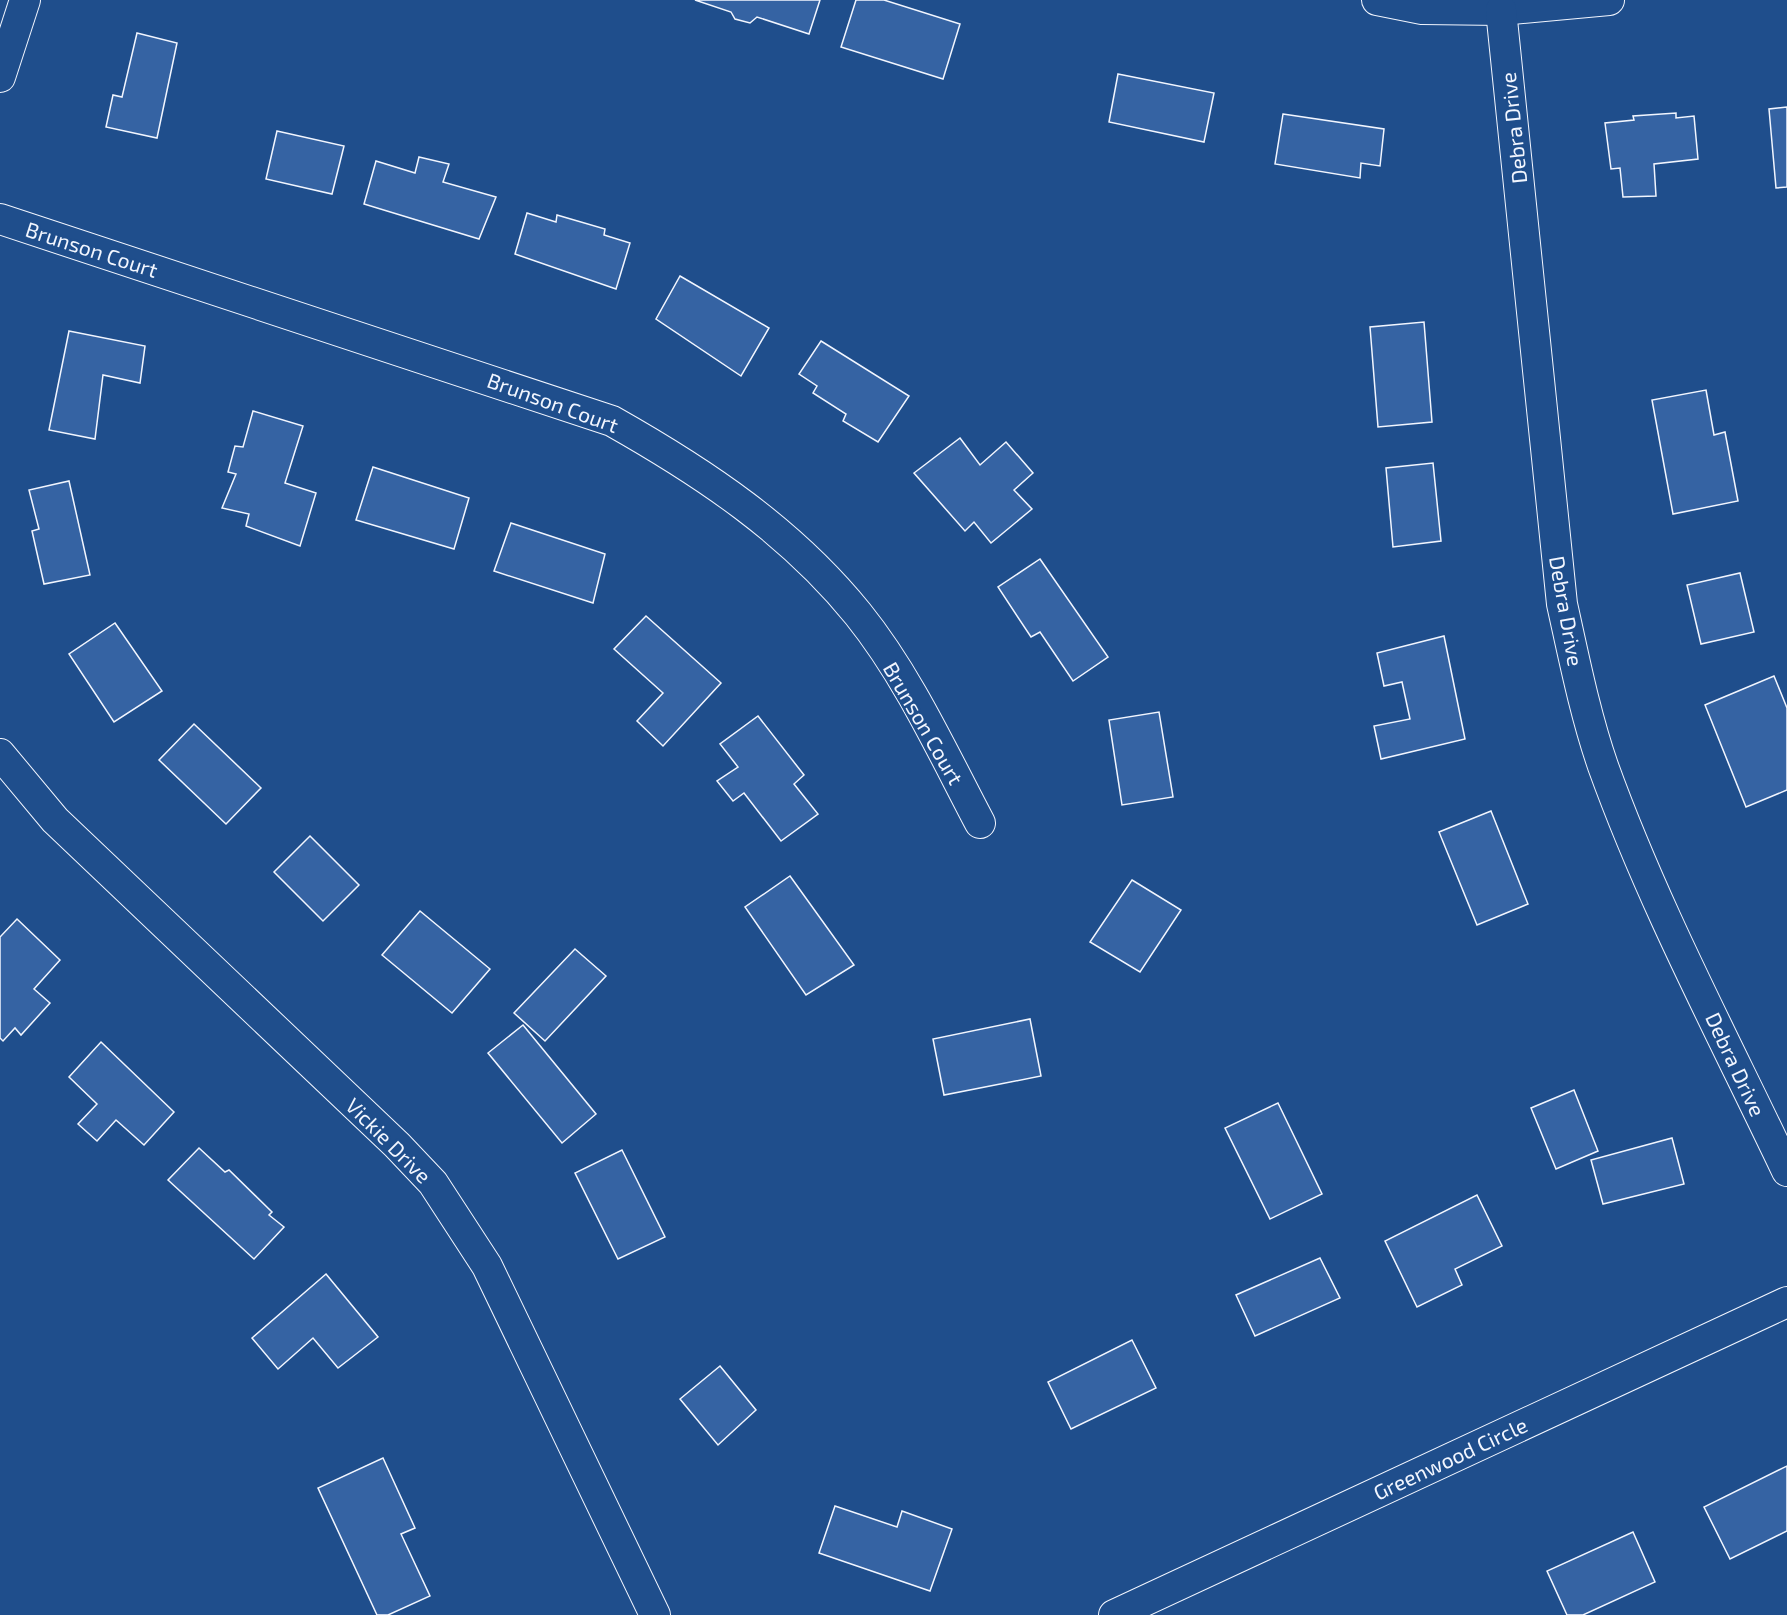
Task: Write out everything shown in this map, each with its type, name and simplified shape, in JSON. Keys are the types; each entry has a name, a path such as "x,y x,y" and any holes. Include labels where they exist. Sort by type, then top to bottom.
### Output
{"street":[{"path":"0,77 25,0"},
{"path":"1377,0 1422,9 1501,10 1609,0"},
{"name":"Debra Drive","path":"1501,10 1562,604 1581,686 1602,764 1632,845 1787,1171"},
{"name":"Brunson Court","path":"0,219 601,417 664,450 722,488 776,529 859,615 932,731 980,823"},
{"name":"Vickie Drive","path":"0,754 55,820 397,1145 433,1183 487,1266 655,1615"},
{"name":"Greenwood Circle","path":"1114,1615 1787,1302"}],"building":[{"path":"695,0 820,0 809,34 757,17 750,23 735,19 731,12"},
{"path":"856,0 884,0 960,24 943,79 841,47"},
{"path":"137,33 177,43 157,138 106,127 113,95 122,97"},
{"path":"1118,74 1214,93 1204,142 1109,122"},
{"path":"1787,107 1787,187 1776,188 1769,109"},
{"path":"1676,113 1676,118 1694,116 1698,159 1654,164 1656,196 1623,197 1620,168 1611,169 1605,123 1634,120 1633,116"},
{"path":"1283,114 1384,129 1380,166 1361,163 1360,178 1275,164"},
{"path":"277,131 344,146 332,194 266,179"},
{"path":"419,157 449,164 443,182 496,197 479,239 364,204 376,161 415,173"},
{"path":"527,213 556,222 557,215 605,229 604,235 630,243 616,289 515,254"},
{"path":"680,276 769,328 741,376 656,319"},
{"path":"1424,322 1432,422 1378,427 1370,327"},
{"path":"69,331 145,346 140,383 103,375 95,439 49,430"},
{"path":"821,341 909,396 878,442 843,421 846,414 813,393 817,386 799,374"},
{"path":"1706,390 1714,435 1725,432 1738,501 1673,514 1652,400"},
{"path":"253,411 303,426 285,483 316,493 300,546 246,526 249,514 222,508 236,474 228,472 235,446 243,447"},
{"path":"960,438 980,465 1006,442 1033,473 1014,490 1032,509 991,543 974,522 965,531 914,473"},
{"path":"1433,463 1441,541 1393,547 1386,468"},
{"path":"373,467 469,498 454,549 356,520"},
{"path":"69,481 90,575 44,584 32,531 39,529 29,490"},
{"path":"511,523 605,554 593,603 494,571"},
{"path":"1040,559 1108,657 1073,681 1040,632 1031,637 998,587"},
{"path":"1740,573 1754,632 1701,644 1687,585"},
{"path":"646,616 721,683 663,746 637,721 663,693 614,649"},
{"path":"115,623 162,691 114,722 69,654"},
{"path":"1444,636 1465,739 1381,759 1374,726 1410,719 1402,682 1384,686 1377,653"},
{"path":"1774,676 1787,708 1787,790 1746,807 1705,705"},
{"path":"1159,712 1173,797 1122,805 1109,720"},
{"path":"758,716 804,775 794,784 818,814 781,841 744,793 733,801 717,781 738,767 720,744"},
{"path":"194,724 261,788 226,824 159,760"},
{"path":"1491,811 1528,904 1477,925 1439,832"},
{"path":"310,836 359,885 323,921 274,872"},
{"path":"790,876 854,965 806,995 745,907"},
{"path":"1132,880 1181,910 1140,972 1090,942"},
{"path":"420,911 490,969 452,1013 382,955"},
{"path":"17,919 60,960 34,989 50,1003 21,1035 15,1028 3,1041 0,1038 0,937"},
{"path":"575,949 606,976 545,1041 514,1013"},
{"path":"1030,1019 1041,1076 944,1095 933,1039"},
{"path":"523,1025 596,1114 562,1143 488,1053"},
{"path":"101,1042 174,1112 144,1145 116,1120 97,1141 78,1124 97,1104 69,1077"},
{"path":"1574,1090 1598,1151 1556,1169 1531,1108"},
{"path":"1278,1103 1322,1194 1270,1219 1225,1128"},
{"path":"1672,1138 1684,1184 1603,1204 1591,1160"},
{"path":"199,1148 225,1172 229,1170 272,1212 269,1215 284,1227 254,1259 168,1180"},
{"path":"622,1150 665,1237 618,1259 575,1173"},
{"path":"1477,1195 1502,1246 1455,1269 1462,1285 1417,1307 1385,1241"},
{"path":"1320,1258 1340,1298 1255,1336 1236,1295"},
{"path":"326,1274 378,1337 338,1368 313,1338 278,1369 252,1338"},
{"path":"1132,1340 1156,1388 1071,1429 1048,1382"},
{"path":"720,1366 756,1410 718,1445 680,1399"},
{"path":"383,1458 415,1528 401,1534 430,1596 388,1615 377,1615 318,1488"},
{"path":"1787,1466 1787,1531 1730,1559 1704,1507"},
{"path":"835,1506 897,1527 902,1511 952,1529 930,1591 819,1553"},
{"path":"1633,1532 1655,1582 1583,1615 1567,1615 1547,1571"}]}
